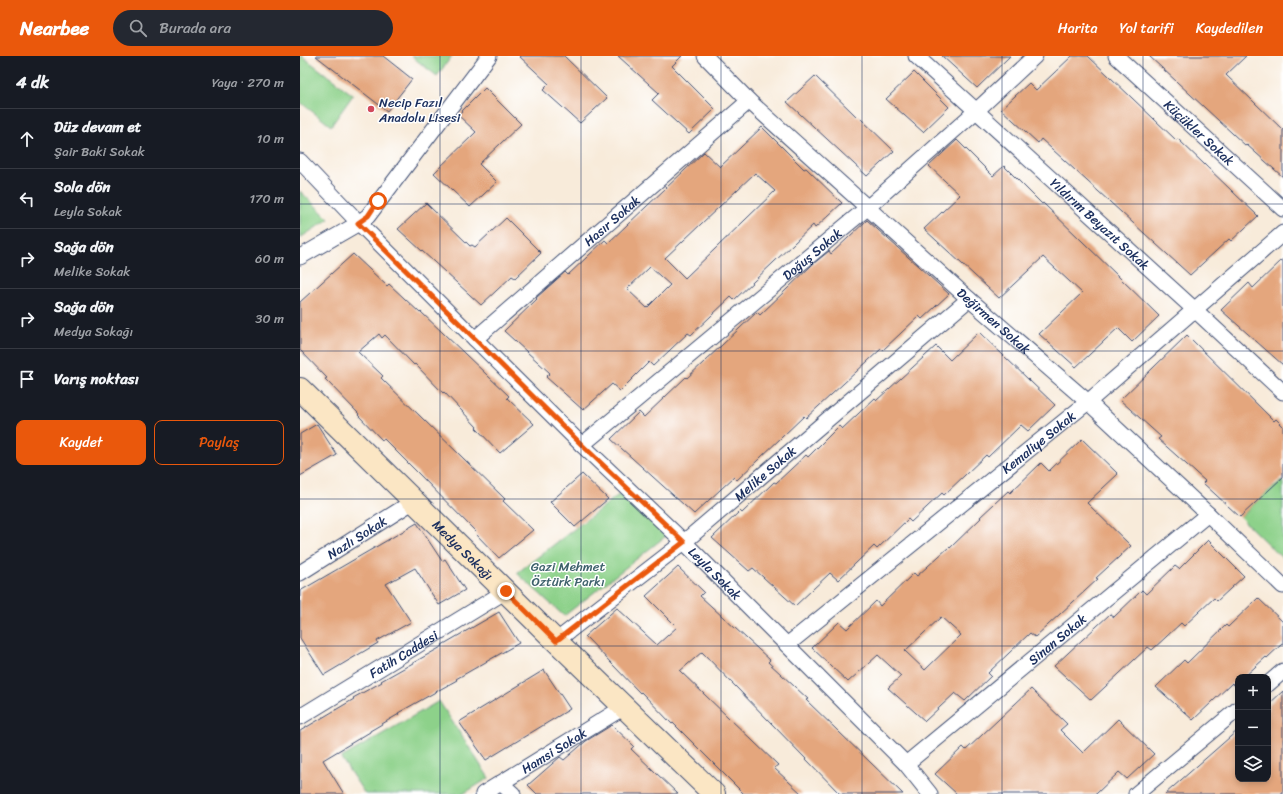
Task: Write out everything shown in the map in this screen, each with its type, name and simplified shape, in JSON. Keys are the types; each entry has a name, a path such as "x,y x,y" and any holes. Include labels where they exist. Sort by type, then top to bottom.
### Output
{"street":[{"path":"300,257 368,216 489,56"},
{"name":"Değirmen Sokak","path":"705,56 749,101 867,208 1088,402 1283,586"},
{"name":"Yıldırım Beyazıt Sokak","path":"916,56 1283,392"},
{"name":"Doğuş Sokak","path":"582,445 867,208 976,111 1035,56"},
{"name":"Küçükler Sokak","path":"1116,56 1283,209"},
{"name":"Hasır Sokak","path":"475,339 749,101"},
{"name":"Leyla Sokak","path":"300,161 358,223 582,445 684,542 906,764 930,794"},
{"name":"Kemaliye Sokak","path":"787,645 1088,402 1283,233"},
{"name":"Melike Sokak","path":"556,641 684,542 969,299"},
{"name":"Medya Sokağı","path":"303,397 414,501 714,794"},
{"name":"Nazlı Sokak","path":"300,573 414,501"},
{"name":"Sinan Sokak","path":"906,764 1208,514"},
{"name":"Fatih Caddesi","path":"300,717 506,591"},
{"path":"1271,681 1283,671"},
{"name":"Hamsi Sokak","path":"483,794 624,707"},
{"path":"1136,794 1237,710"},
{"path":"501,783 513,794"}],"green space":[{"path":"300,56 353,95 331,126 300,102"},
{"path":"411,56 452,56 437,76"},
{"path":"300,191 329,219 300,238"},
{"path":"1283,481 1283,559 1240,517 1267,492"},
{"name":"Gazi Mehmet Öztürk Parkı","path":"621,493 666,536 564,616 517,573"},
{"path":"439,701 489,778 463,794 365,794 341,758"}],"building":[{"path":"316,56 383,56 412,79 387,111"},
{"path":"519,56 564,56 607,98 580,123 543,90 549,84"},
{"path":"618,56 682,56 672,66 715,109 689,134 652,100 659,93"},
{"path":"942,56 1010,56 977,88"},
{"path":"1072,56 1088,56 1176,140 1178,139 1258,216 1231,241 1229,239 1190,275 1041,139 1038,143 1001,109 1029,83 1036,90"},
{"path":"1149,56 1246,56 1226,75 1283,130 1283,177 1247,145 1246,146"},
{"path":"914,72 949,107 923,132 886,99"},
{"path":"815,76 894,151 867,176 787,102"},
{"path":"485,88 521,124 479,164 497,182 470,207 434,173 476,132 458,115"},
{"path":"762,127 804,169 806,168 842,203 815,228 813,225 734,300 731,297 691,335 688,333 653,366 649,362 620,391 612,384 583,410 546,377 550,373 504,331 537,299 536,298 565,272 568,275 605,240 608,243 704,152 720,167","holes":["755,173 775,191 685,278 665,258","650,267 670,285 647,308 627,289"]},
{"path":"957,140 993,176 1004,166 1159,316 1132,342 1118,328 1076,367 1039,334 1082,293 1043,257 999,298 924,229 960,195 929,166"},
{"path":"426,203 470,246 472,245 475,247 506,218 541,253 515,278 512,276 481,305 398,229"},
{"path":"867,220 949,294 922,319 919,316 806,418 804,416 737,480 734,477 694,514 611,439 639,412 644,417 757,312 760,315 813,264 829,251 831,254"},
{"path":"353,254 387,286 389,284 420,313 421,312 509,396 507,398 534,424 500,453 444,392 443,393 415,364 414,365 385,335 382,338 379,334 358,352 383,376 381,378 505,499 503,501 533,530 499,558 475,533 476,532 416,471 384,439 382,440 358,415 359,414 325,379 327,378 300,350 300,302"},
{"path":"1283,259 1283,365 1221,310 1249,283 1253,288"},
{"path":"979,332 1055,405 1028,431 1021,425 988,457 986,455 944,495 942,493 911,522 908,519 877,549 874,546 838,580 830,573 795,606 753,568 749,571 712,538 740,511 742,513 774,482 776,483 806,455 808,457 839,426 842,429 875,398 877,400 936,346 950,360"},
{"path":"1187,335 1274,421 1276,419 1283,426 1283,477 1240,517 1203,483 1205,481 1158,439 1161,437 1120,400"},
{"path":"317,424 337,455 300,476 300,434"},
{"path":"1082,439 1118,474 1087,503 1131,546 1096,578 1098,579 1035,637 1030,633 988,673 991,676 965,701 955,693 925,721 888,688 901,676 878,655 848,682 812,648 839,622 847,629 876,601 880,606 914,573 917,576 949,547 950,548 981,518 980,517 1008,491 1010,493 1041,463 1049,471","holes":["941,617 961,635 925,670 905,651"]},
{"path":"582,474 608,499 575,527 550,502"},
{"path":"417,523 442,561 445,559 465,590 439,605 415,568 386,584 411,622 377,641 378,643 324,675 300,638 300,591"},
{"path":"1208,540 1244,576 1217,601 1214,598 1184,626 1181,623 1152,650 1148,647 1091,700 1054,666 1110,614 1114,617 1142,590 1146,594 1175,566 1179,569"},
{"path":"678,567 704,592 700,596 770,660 768,662 808,699 806,700 903,794 840,794 702,652 680,671 778,765 774,768 802,794 744,794 673,723 672,724 641,692 640,693 585,636 617,608 657,645 677,627 646,596"},
{"path":"1258,598 1283,622 1283,643 1247,674 1235,674 1235,686 1232,683 1193,720 1156,687 1184,660 1187,663 1226,625 1228,627"},
{"path":"499,612 519,643 398,713 399,714 323,760 344,794 300,794 300,731 382,682 381,681"},
{"path":"544,670 570,709 486,760 459,722"},
{"path":"1031,689 1067,724 1060,730 1083,753 1118,719 1154,754 1127,779 1119,772 1096,794 957,794 935,774 963,747 966,750"},
{"path":"1283,691 1283,794 1165,794 1235,733 1235,782 1271,782 1271,702"},
{"path":"612,725 634,746 631,749 678,794 537,794 528,785 560,757 564,760 586,741"}],"place":[{"name":"Necip Fazıl Anadolu Lisesi","path":"371,109"}],"route":[{"path":"378,201 368,216 358,223 582,445 684,542 556,641 506,591"}]}
